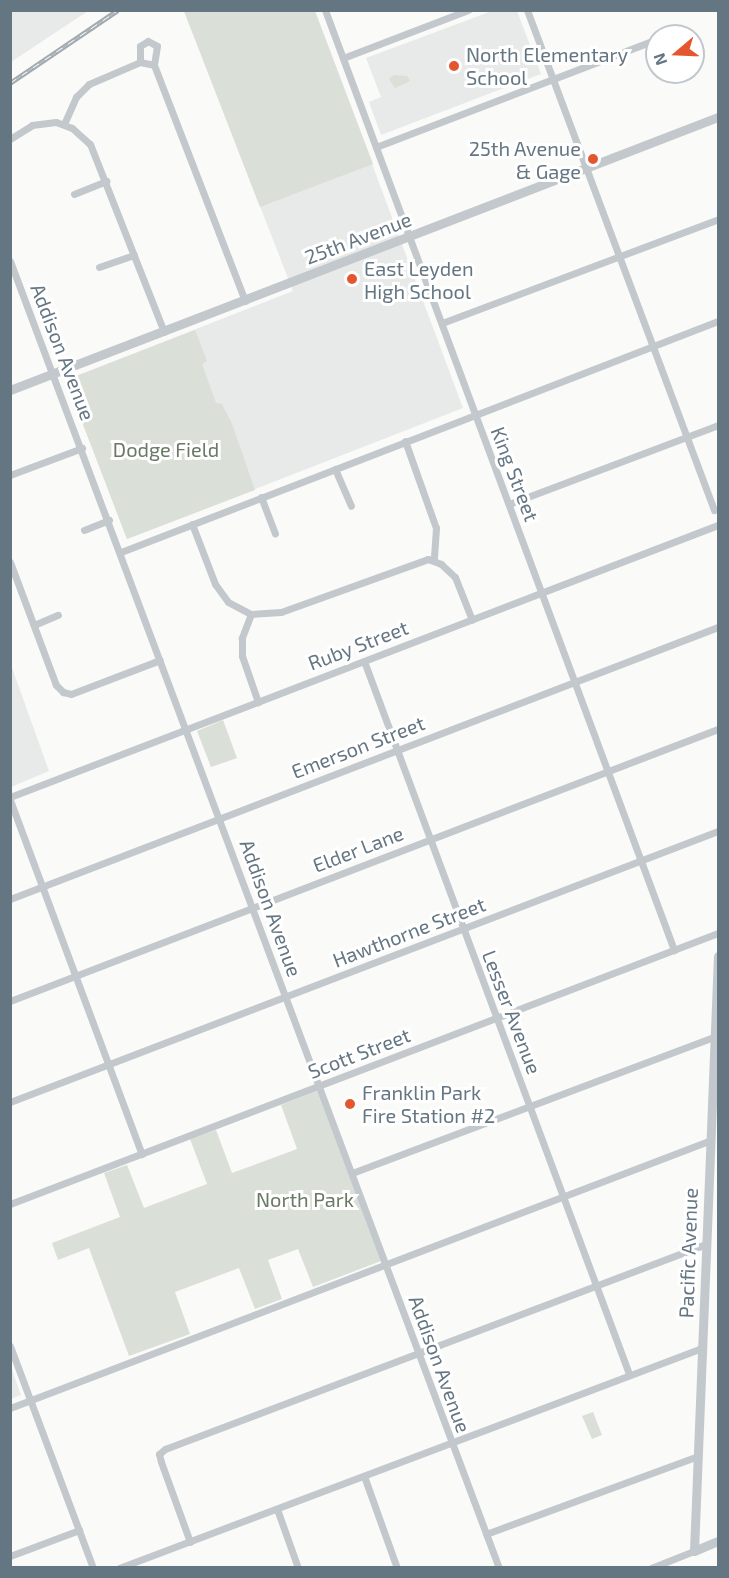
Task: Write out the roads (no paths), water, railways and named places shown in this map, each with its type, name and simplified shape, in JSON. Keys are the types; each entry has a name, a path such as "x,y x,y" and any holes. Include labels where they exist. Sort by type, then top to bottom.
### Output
{"street":[{"name":"King Street","path":"325,10 674,950"},
{"path":"343,58 468,10"},
{"path":"527,10 714,510"},
{"path":"376,147 645,44"},
{"path":"64,124 82,90 147,63 245,302"},
{"name":"25th Avenue","path":"10,390 245,302 718,117"},
{"path":"10,139 39,123 64,124 90,144 164,332"},
{"path":"74,194 106,181"},
{"path":"442,323 718,219"},
{"path":"99,267 134,255"},
{"name":"Addison Avenue","path":"10,261 121,552 499,1568"},
{"path":"121,552 718,321"},
{"path":"509,504 718,425"},
{"path":"405,441 436,528 434,560"},
{"path":"10,475 82,448"},
{"path":"335,469 351,506"},
{"path":"261,498 275,533"},
{"path":"84,530 109,520"},
{"path":"192,524 215,584 228,602 251,614 281,612 420,561 434,560 455,577 472,620"},
{"name":"Ruby Street","path":"10,799 718,525"},
{"path":"10,562 56,685 67,694 160,660"},
{"path":"251,614 242,638 242,656 258,702"},
{"path":"34,625 58,615"},
{"name":"Emerson Street","path":"10,899 718,627"},
{"name":"Lesser Avenue","path":"364,661 629,1374"},
{"name":"Elder Lane","path":"10,1001 718,729"},
{"path":"10,799 142,1154"},
{"name":"Hawthorne Street","path":"10,1102 718,831"},
{"name":"Scott Street","path":"10,1204 718,933"},
{"name":"Pacific Avenue","path":"694,1551 718,956"},
{"path":"352,1173 714,1037"},
{"path":"10,1408 711,1140"},
{"path":"190,1542 159,1454 595,1284 706,1244"},
{"path":"10,1346 93,1568"},
{"path":"119,1568 702,1348"},
{"path":"486,1534 698,1456"},
{"path":"364,1476 398,1568"},
{"path":"277,1509 298,1568"},
{"path":"10,1556 79,1530"},
{"path":"651,1568 718,1541"}],"railway":[{"path":"10,83 118,10"}],"place":[{"name":"North Elementary School","path":"454,66"},
{"name":"25th Avenue & Gage","path":"593,159"},
{"name":"East Leyden High School","path":"352,279"},
{"name":"Franklin Park Fire Station #2","path":"350,1104"}],"park label":[{"name":"Dodge Field","path":"166,449"},
{"name":"North Park","path":"305,1199"}]}
